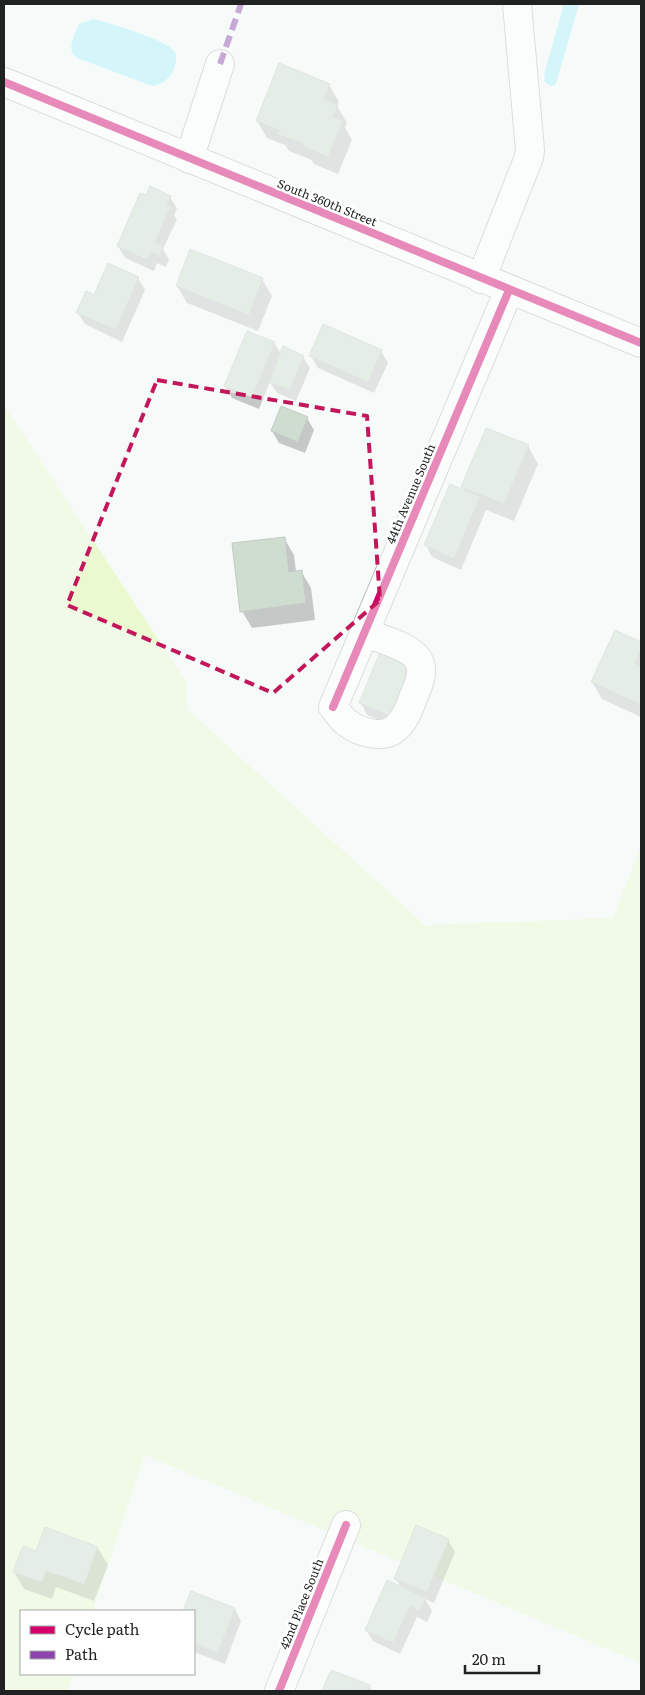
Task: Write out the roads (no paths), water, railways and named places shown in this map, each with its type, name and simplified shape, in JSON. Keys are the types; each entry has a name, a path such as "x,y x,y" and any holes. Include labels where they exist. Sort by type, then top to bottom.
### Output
{"street":[{"path":"481,279 529,157 530,150 517,4"},
{"path":"189,159 220,64"},
{"name":"South 360th Street","path":"4,82 641,343"},
{"name":"44th Avenue South","path":"365,632 402,647 417,657 421,669 420,683 405,718 395,730 382,735 364,732 346,722 333,707 510,290"},
{"name":"42nd Place South","path":"279,1691 346,1525"}],"water":[{"path":"564,4 579,4 557,80 555,85 552,86 544,81 545,71"},
{"path":"93,19 137,32 171,48 175,52 176,60 169,77 164,82 152,86 80,59 74,55 71,47 79,24"}]}
